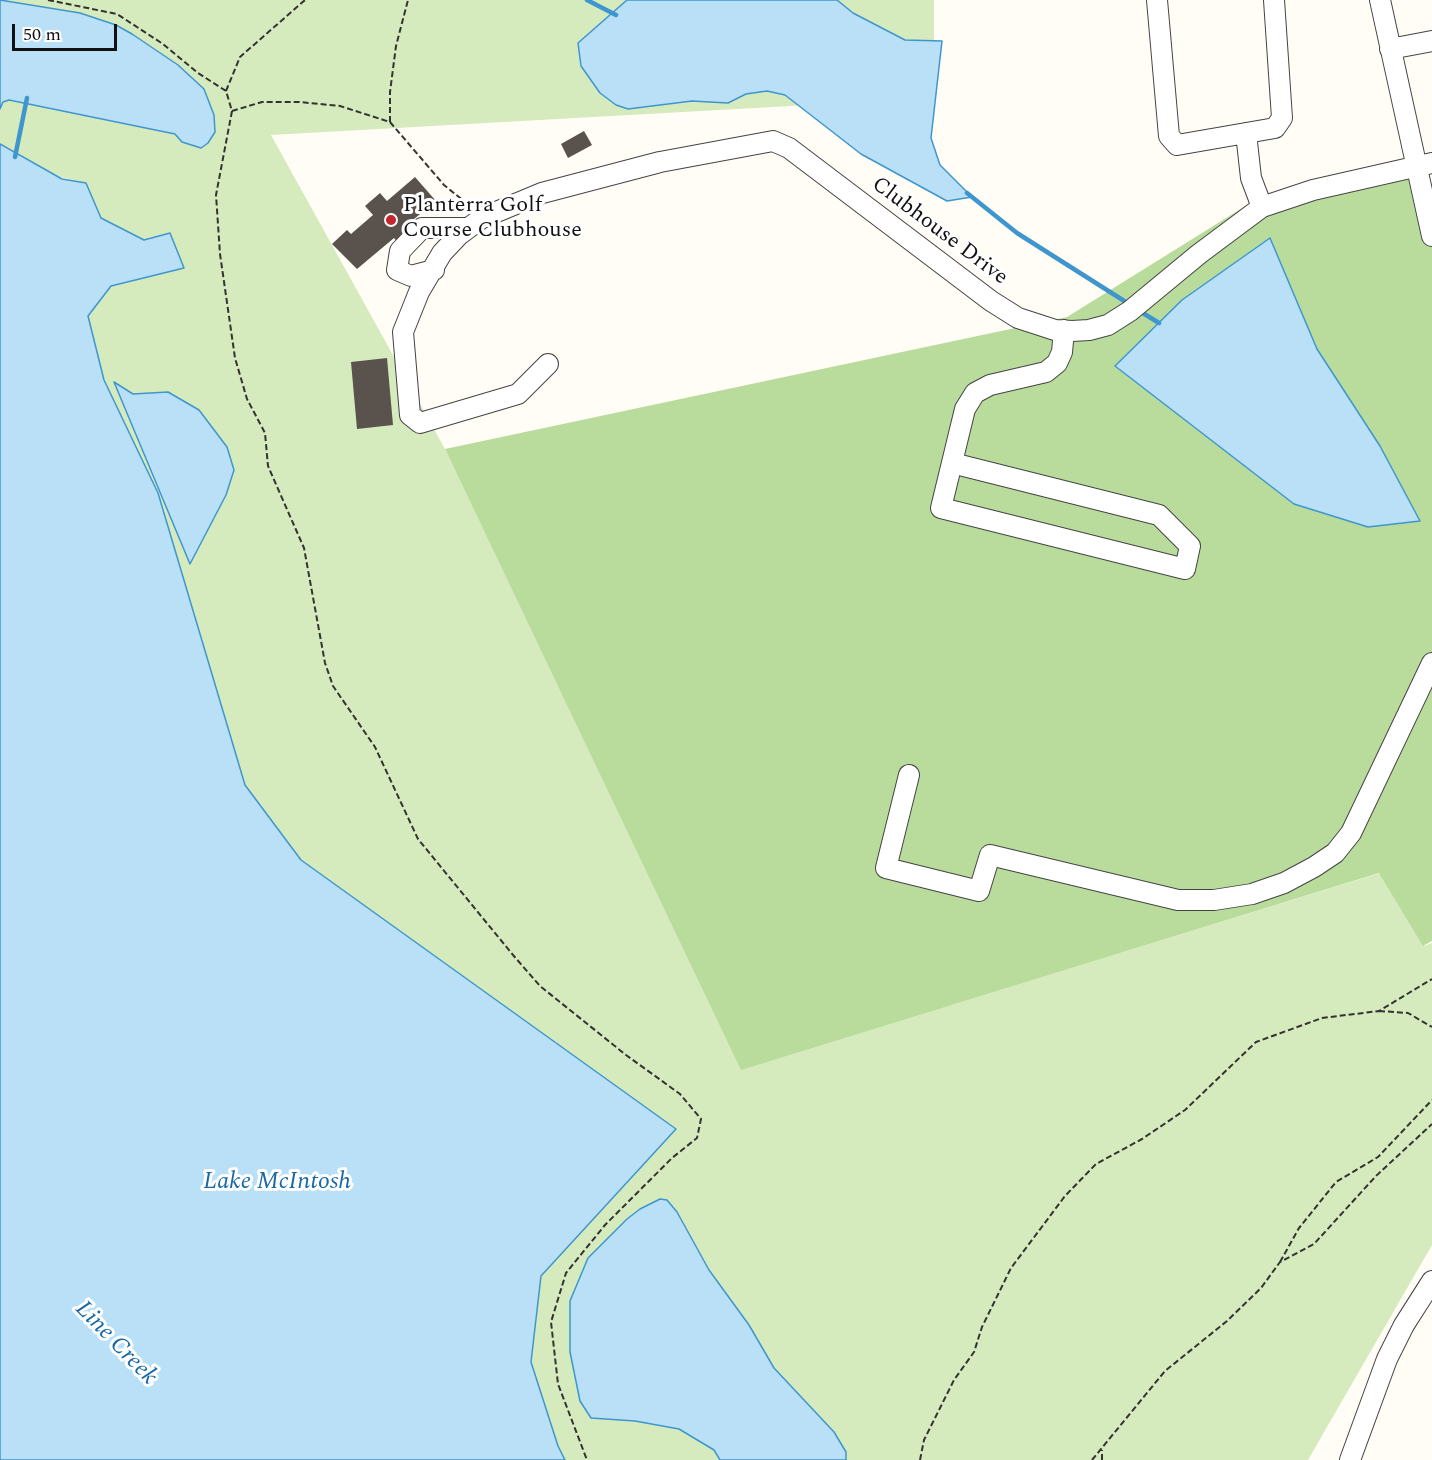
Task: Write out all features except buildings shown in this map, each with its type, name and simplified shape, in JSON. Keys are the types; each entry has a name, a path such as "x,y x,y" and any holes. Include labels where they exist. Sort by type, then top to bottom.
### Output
{"street":[{"path":"1156,0 1169,136 1177,145 1275,128 1282,118 1274,0"},
{"path":"1380,0 1390,50 1424,165 1432,236"},
{"path":"1390,50 1432,41"},
{"path":"1246,133 1251,178 1262,207"},
{"name":"Clubhouse Drive","path":"548,364 518,394 420,423 410,415 403,332 419,292 442,253 475,223 542,193 660,162 772,141 789,148 991,301 1018,318 1064,330 1089,330 1108,325 1130,311 1207,248 1262,207 1313,190 1424,165"},
{"path":"434,270 411,276 397,270 400,251 422,228 475,223"},
{"path":"952,463 1159,515 1190,546 1185,569 942,508 952,463 965,409 975,393 990,385 1046,372 1057,363 1062,352 1064,330"},
{"path":"909,775 886,868 979,891 990,855 1178,900 1214,900 1252,894 1284,883 1314,867 1335,853 1351,833 1432,663"},
{"path":"1350,1460 1387,1359 1404,1324 1432,1281"}],"path":[{"path":"48,0 117,14 163,44 198,73 226,92 232,111 216,195 227,314 235,358 247,399 265,433 268,466 304,548 325,663 333,686 375,747 418,839 519,963 540,986 626,1055 680,1094 701,1119 697,1138 672,1158 605,1225 566,1273 551,1322 558,1384 587,1460"},
{"path":"226,92 240,57 305,0"},
{"path":"390,122 390,92 396,46 408,0"},
{"path":"232,111 262,102 299,102 340,106 390,122 475,223"},
{"path":"1379,1011 1432,979"},
{"path":"920,1460 924,1440 954,1380 974,1352 982,1328 1011,1268 1065,1196 1095,1164 1142,1139 1185,1110 1256,1042 1323,1017 1379,1011 1408,1013 1432,1027"},
{"path":"1092,1460 1165,1371 1227,1322 1261,1288 1280,1262 1299,1228 1336,1182 1378,1157 1399,1132 1432,1100"},
{"path":"1280,1262 1314,1244 1376,1176 1432,1124"},
{"path":"1102,1450 1102,1460"}],"green space":[{"path":"0,0 934,0 934,98 271,135 445,449 742,1069 1380,873 1424,946 1432,943 1432,1245 1308,1460 565,1460 558,1446 531,1362 541,1276 676,1129 301,860 245,785 158,493 104,380 88,316 111,286 183,268 144,240 101,218 86,183 0,163"},
{"path":"1410,163 1432,235 1432,941 1423,946 1379,873 741,1070 445,449 1067,317 1255,200"}],"water":[{"path":"0,0 80,13 116,25 178,65 204,89 214,115 215,132 208,143 201,148 182,142 175,134 9,100 3,102 0,109"},
{"path":"627,0 837,0 853,13 905,40 942,41 931,138 940,165 972,197 947,201 861,154 785,95 767,91 746,94 728,103 692,101 628,109 616,105 600,93 581,66 578,43"},
{"name":"Lake McIntosh","path":"0,144 62,179 86,183 101,218 144,240 170,233 184,268 111,286 88,316 104,380 158,493 245,785 301,860 676,1129 541,1276 531,1362 558,1446 565,1460 0,1460"},
{"path":"1270,238 1317,349 1380,446 1420,521 1368,527 1294,504 1115,366 1182,300"},
{"path":"114,382 133,394 168,392 199,410 227,447 234,470 226,495 190,564"},
{"path":"660,1199 667,1200 677,1212 709,1270 749,1325 774,1368 834,1432 846,1452 846,1460 720,1460 714,1450 679,1429 635,1421 591,1418 580,1401 570,1352 570,1301 588,1258 627,1219 640,1209"}],"waterway":[{"path":"587,0 616,15"},
{"path":"15,157 27,98"},
{"path":"967,193 1017,233 1129,304"},
{"path":"1138,310 1159,323"}],"place":[{"name":"Planterra Golf Course Clubhouse","path":"391,220"}],"water label":[{"name":"Line Creek","path":"115,1344"}]}
